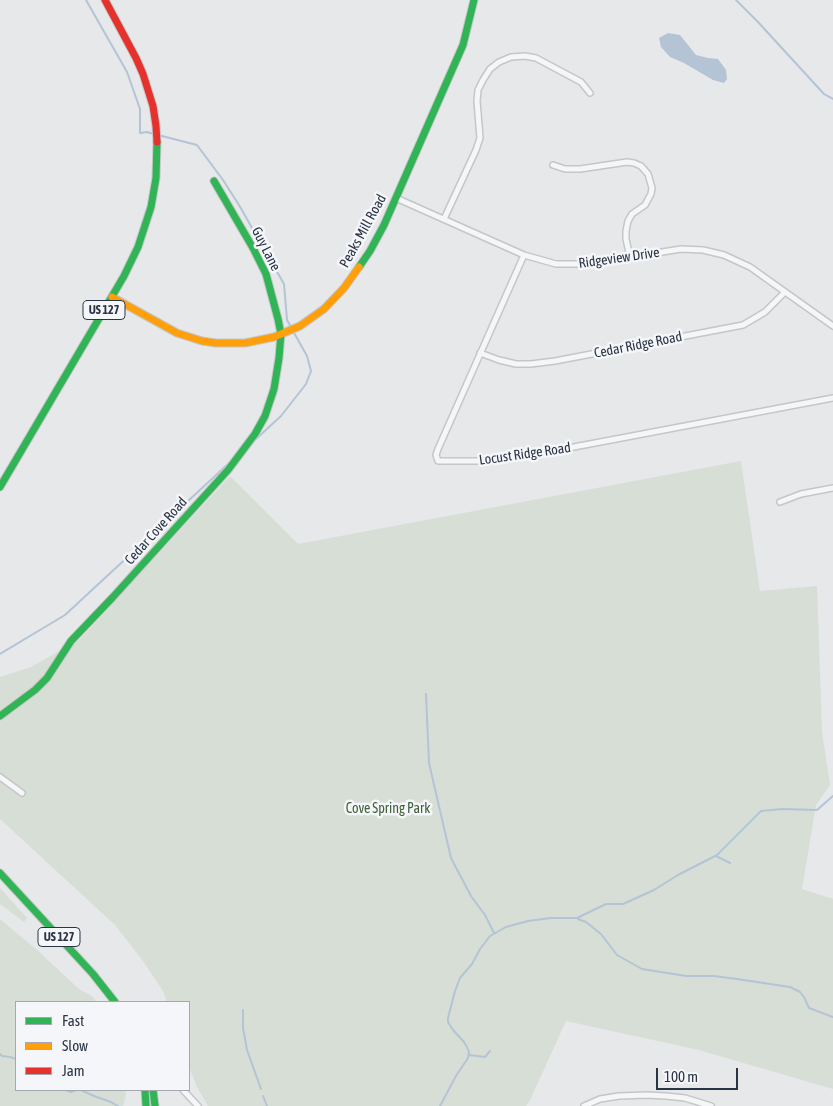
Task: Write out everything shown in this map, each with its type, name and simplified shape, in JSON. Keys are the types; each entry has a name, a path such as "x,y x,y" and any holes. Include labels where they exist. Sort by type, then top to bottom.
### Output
{"main road":[{"name":"US 127","path":"0,488 112,297 134,255 148,219 155,187 157,146 153,106 143,74 128,41 105,0"},
{"name":"Peaks Mill Road","path":"112,297 166,328 183,335 202,340 230,343 245,343 280,334 300,326 324,309 344,288 370,250 384,225 463,45 474,0"},
{"name":"Guy Lane","path":"214,181 266,274 280,334"},
{"name":"Cedar Cove Road","path":"0,716 35,690 47,678 71,641 108,604 242,452 255,434 268,406 277,373 280,334"},
{"name":"US 127","path":"0,874 93,974 114,1001"},
{"path":"142,1106 148,1091"},
{"path":"146,1106 148,1091"},
{"path":"148,1091 155,1106"}],"street":[{"path":"444,219 480,138 478,90 490,69 499,62 511,57 525,56 536,58 580,82 590,93"},
{"path":"553,165 565,169 580,169 627,162 641,166 648,174 652,188 651,194 645,205 632,214 628,221 626,239 630,257"},
{"name":"Ridgeview Drive","path":"396,198 524,254 556,264 588,264 680,249 703,250 724,255 750,267 833,326"},
{"name":"Locust Ridge Road","path":"524,254 438,448 436,455 438,461 479,462 502,459 833,398"},
{"name":"Cedar Ridge Road","path":"480,353 516,364 532,364 734,327 743,325 765,312 785,292"},
{"path":"780,502 801,494 833,488"},
{"path":"0,777 22,794"},
{"path":"184,1091 198,1106"},
{"path":"584,1106 600,1099 619,1096 685,1098 711,1106"},
{"path":"600,1099 602,1106"}],"green space":[{"name":"Cove Spring Park","path":"741,461 760,591 817,586 822,732 830,785 816,805 802,889 833,899 833,1089 699,1050 566,1021 526,1106 208,1106 190,1070 190,1001 167,1001 163,991 143,961 115,925 0,819 0,677 31,667 79,640 230,476 298,544"},
{"path":"0,888 27,918 24,922 0,904"},
{"path":"0,919 79,989 93,997 95,1001 15,1001 15,1091 125,1091 126,1094 123,1106 0,1106"}],"water":[{"path":"668,33 680,35 696,55 718,59 726,70 727,79 724,83 713,80 670,57 661,47 659,38"}],"waterway":[{"path":"86,0 127,72 140,109 140,133 154,134"},
{"path":"736,0 824,94 833,99"},
{"path":"158,135 197,145 223,180 284,284 287,320 291,327"},
{"path":"256,439 281,416 306,384 311,371 307,356 293,331"},
{"path":"0,654 65,615 228,464"},
{"path":"426,694 429,763 451,858 471,896 485,915 494,933"},
{"path":"440,1106 468,1058 469,1052 464,1042 448,1022 455,991 460,978 472,964 490,936 506,927 528,921 551,918 577,918 606,904 623,904 654,890 717,855 761,811 782,809 817,810 833,796"},
{"path":"716,856 730,863"},
{"path":"578,919 586,922 601,934 617,955 642,969 686,976 714,976 790,987 800,992 809,1008 833,1017"},
{"path":"243,1010 243,1028 247,1050 261,1089"},
{"path":"469,1055 485,1057 490,1051"},
{"path":"0,1054 15,1059"},
{"path":"68,1091 74,1091"},
{"path":"83,1091 118,1106"},
{"path":"263,1096 267,1106"}],"traffic: fast":[{"path":"359,267 384,225 463,45 474,0"},
{"path":"0,487 124,276 138,247 151,207 156,178 157,142"},
{"path":"0,716 35,690 47,678 71,641 228,470 255,434 265,416 274,389 279,358 281,334 278,319 266,274 214,181"},
{"path":"0,873 93,974 114,1001"},
{"path":"145,1091 146,1106"},
{"path":"153,1091 155,1106"}],"traffic: slow":[{"path":"112,297 177,333 202,341 245,343 274,337 300,326 324,309 344,288 359,267"}],"traffic: jam":[{"path":"105,0 143,74 153,106 157,142"}]}
